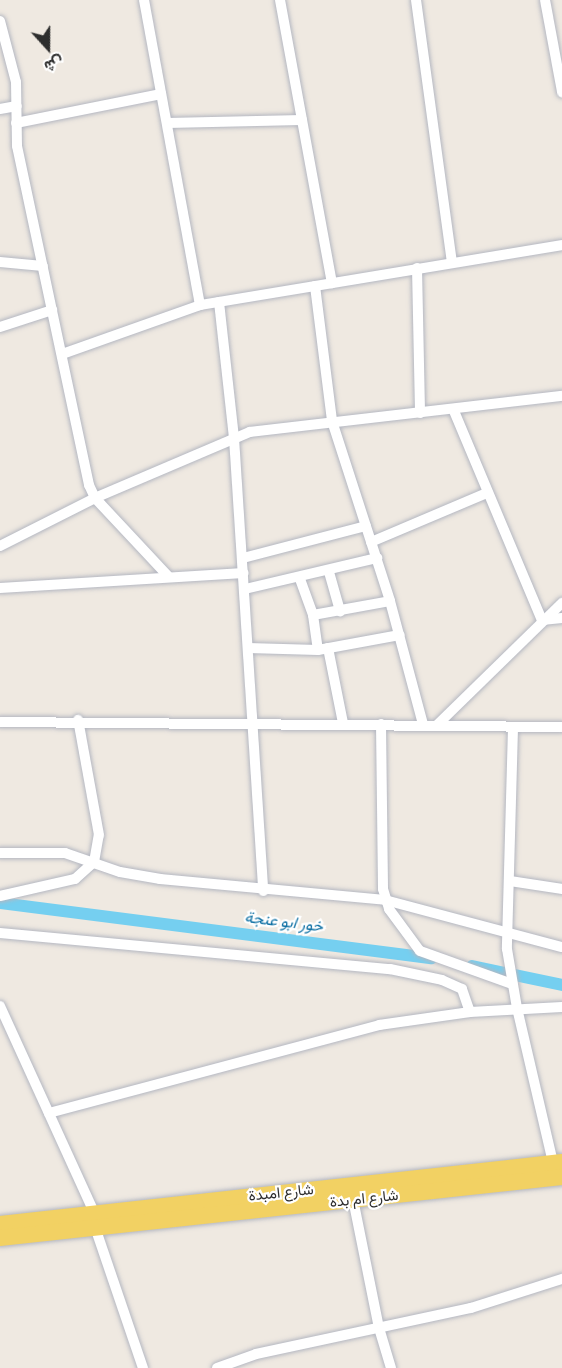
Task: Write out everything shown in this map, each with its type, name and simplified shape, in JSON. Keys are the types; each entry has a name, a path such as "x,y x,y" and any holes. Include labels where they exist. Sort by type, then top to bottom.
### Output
{"main road":[{"name":"شارع ام بدة","path":"95,1221 353,1199 559,1168"},
{"name":"شارع امبدة","path":"95,1221 559,1168"},
{"path":"0,1224 36,1227 95,1221"},
{"path":"0,1238 36,1227"}],"street":[{"path":"144,0 200,305"},
{"path":"280,0 332,283"},
{"path":"416,0 452,262"},
{"path":"545,0 562,92"},
{"path":"0,23 16,82 17,146 87,475 95,498 169,577"},
{"path":"16,123 161,94"},
{"path":"0,109 17,106"},
{"path":"166,123 302,120"},
{"path":"62,354 200,305 562,245"},
{"path":"0,262 43,266"},
{"path":"417,268 420,413"},
{"path":"315,286 332,421 390,601 423,724"},
{"path":"219,302 234,438 243,558 263,891"},
{"path":"0,327 52,310"},
{"path":"0,546 95,498 234,438 332,421 454,411 562,396"},
{"path":"454,411 542,620"},
{"path":"371,542 488,493"},
{"path":"243,558 366,526"},
{"path":"245,589 300,579 377,558"},
{"path":"329,572 340,611"},
{"path":"0,588 244,573"},
{"path":"300,579 313,615 343,723"},
{"path":"313,615 390,601"},
{"path":"437,725 542,620 562,603"},
{"path":"542,620 562,618"},
{"path":"248,648 323,649 400,635"},
{"path":"0,896 75,879 94,862 99,835 78,720"},
{"path":"0,722 78,720 562,727"},
{"path":"381,724 385,900 402,930 420,951 512,984"},
{"path":"513,728 510,881 506,932 517,1008 559,1168"},
{"path":"0,853 41,851 94,862 133,874 263,891 385,900 562,946"},
{"path":"510,881 562,889"},
{"path":"0,933 390,969 442,980 462,989 470,1012"},
{"path":"0,1006 95,1221 143,1368"},
{"path":"49,1113 355,1031 470,1012 562,1007"},
{"path":"353,1199 379,1328 391,1368"},
{"path":"217,1368 471,1308 562,1279"}],"waterway":[{"name":"خور ابو عنجة","path":"0,903 432,958"},
{"name":"خور ابو عنجة","path":"472,966 562,985"}]}
